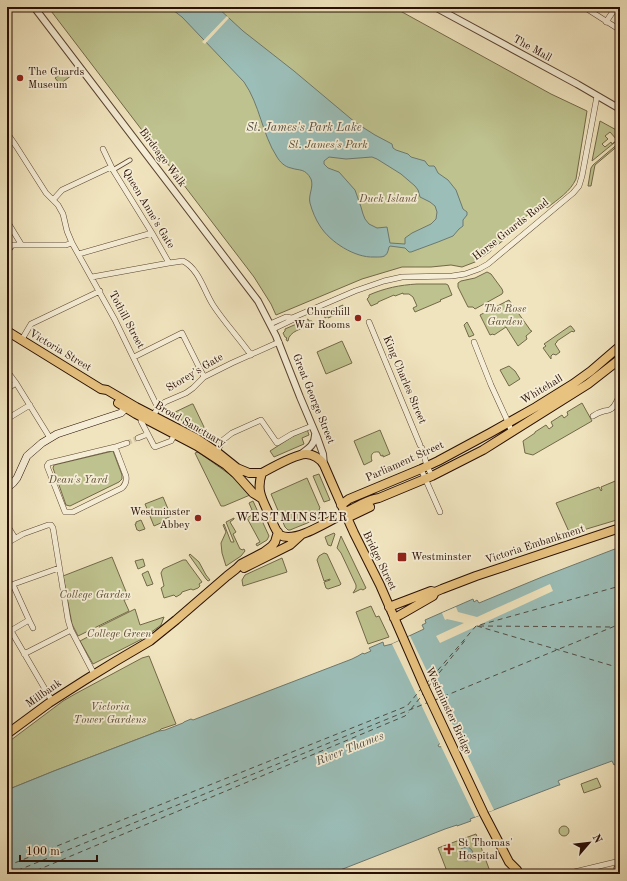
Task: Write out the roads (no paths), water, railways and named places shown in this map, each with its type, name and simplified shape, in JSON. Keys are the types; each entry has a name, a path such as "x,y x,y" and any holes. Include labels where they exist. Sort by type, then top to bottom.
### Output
{"main road":[{"name":"Victoria Street","path":"7,331 101,389 107,390 126,405"},
{"name":"Whitehall","path":"469,444 569,386 591,371 620,346"},
{"name":"Whitehall","path":"476,454 574,394 620,359"},
{"path":"569,386 574,394"},
{"path":"7,488 17,478 27,456 42,443 58,434 118,414 123,411 126,405"},
{"name":"Broad Sanctuary","path":"126,405 142,417 151,418 226,465 253,493 261,498"},
{"name":"Broad Sanctuary","path":"126,405 196,438 234,466 249,473 262,473"},
{"name":"Parliament Street","path":"341,505 349,499 424,468 469,444"},
{"path":"302,535 285,537 278,532 261,498 259,485 262,473 286,461 306,454 312,455 321,460 324,465"},
{"name":"Parliament Street","path":"344,515 373,499 379,498 428,477 476,454"},
{"name":"Great George Street","path":"324,465 344,515"},
{"name":"Great George Street","path":"332,483 344,496 349,499"},
{"name":"Great George Street","path":"332,483 330,489 344,515"},
{"path":"236,569 243,568 290,545 302,535 344,515"},
{"name":"Bridge Street","path":"344,515 380,585 394,618"},
{"name":"Victoria Embankment","path":"389,607 620,528"},
{"path":"236,569 241,564 272,546 278,532"},
{"name":"Millbank","path":"7,734 52,701 94,674 146,644 236,569"},
{"name":"Victoria Embankment","path":"394,618 433,596 435,592"},
{"name":"Westminster Bridge","path":"394,618 484,814 509,862"},
{"path":"509,862 512,874"},
{"path":"509,862 519,874"}],"street":[{"name":"Birdcage Walk","path":"34,7 258,301 271,326"},
{"name":"The Mall","path":"435,7 620,109"},
{"path":"584,7 606,22 620,29"},
{"path":"606,22 616,7"},
{"name":"Horse Guards Road","path":"271,326 287,322 292,320 292,318 355,291 384,281 402,277 452,276 465,274 488,264 573,193 579,186 597,96"},
{"name":"Tothill Street","path":"7,133 46,193 63,214 72,243 100,291 158,408"},
{"path":"103,149 112,168 130,160"},
{"name":"Queen Anne's Gate","path":"53,200 62,190 112,168 152,233 168,263 183,261 193,269 213,305 251,355"},
{"path":"7,221 21,244"},
{"path":"79,254 152,233"},
{"path":"7,254 10,245 66,246 72,243"},
{"path":"92,277 168,263"},
{"path":"21,341 31,324 100,291"},
{"name":"King Charles Street","path":"369,322 421,447 424,468 440,512"},
{"name":"Great George Street","path":"271,326 279,342 319,442 323,454 324,465"},
{"path":"134,357 182,333 204,377"},
{"name":"Storey's Gate","path":"151,418 158,408 165,402 186,393 204,377 279,342"},
{"path":"474,342 491,386 512,433"},
{"path":"7,371 50,438"},
{"path":"7,389 16,383"},
{"path":"593,416 612,408 620,396"},
{"path":"7,419 30,405"},
{"path":"142,417 141,420 155,447 171,441 175,434"},
{"path":"217,452 223,440 232,433 261,420 278,442 292,434 313,429 315,441 313,445 298,456"},
{"path":"138,438 148,434"},
{"path":"115,448 126,476 127,480 125,485 122,488 73,512 65,512 47,466 49,463 115,448 127,443"},
{"path":"7,525 15,538"},
{"path":"7,543 33,530 48,525 51,525 53,528 68,620 71,630 94,674"},
{"path":"33,628 13,585 59,568"},
{"path":"9,632 29,620"},
{"path":"7,624 9,632 52,701"},
{"path":"24,654 71,630"},
{"path":"566,874 620,861"},
{"path":"616,868 617,874"}],"water":[{"name":"St. James's Park Lake","path":"169,7 217,7 243,31 356,123 392,144 393,148 396,150 408,154 411,157 425,161 429,166 434,166 438,173 448,180 456,190 463,209 467,212 467,215 463,220 463,226 453,236 411,252 405,248 390,246 386,255 382,257 367,257 359,255 336,243 324,232 313,212 310,200 312,182 309,175 302,170 287,167 280,161 272,148 254,100 244,82 182,17","holes":["329,157 346,159 372,157 401,174 415,186 420,197 435,206 437,212 436,219 431,224 405,238 405,244 390,243 387,227 377,228 369,224 365,219 355,190 339,172 328,168 324,164 324,161"]},
{"name":"River Thames","path":"620,547 620,762 614,765 612,761 560,780 558,781 560,785 470,819 471,821 445,829 330,874 7,874 7,790 159,731 191,719 193,720 352,659 363,653 364,654 371,651 369,648 383,642 384,646 392,644 424,629 422,625 426,623 425,620 473,599 474,602 477,600 479,603","holes":["459,735 460,738 440,747 438,746 439,744"]},
{"path":"463,847 469,847 473,851 473,857 469,861 463,861 459,857 459,851"}],"tunnel":[{"path":"127,443 138,438"}],"place":[{"name":"The Guards Museum","path":"20,78"},
{"name":"Churchill War Rooms","path":"358,318"},
{"name":"Westminster Abbey","path":"198,518"},
{"name":"Westminster","path":"402,557"},
{"name":"St Thomas' Hospital","path":"449,849"}],"district":[{"name":"WESTMINSTER","path":"292,517"}],"park label":[{"name":"St. James's Park","path":"328,145"},
{"name":"Duck Island","path":"388,199"},
{"name":"The Rose Garden","path":"505,315"},
{"name":"Dean's Yard","path":"78,480"},
{"name":"College Garden","path":"95,595"},
{"name":"College Green","path":"119,634"},
{"name":"Victoria Tower Gardens","path":"110,713"}]}
